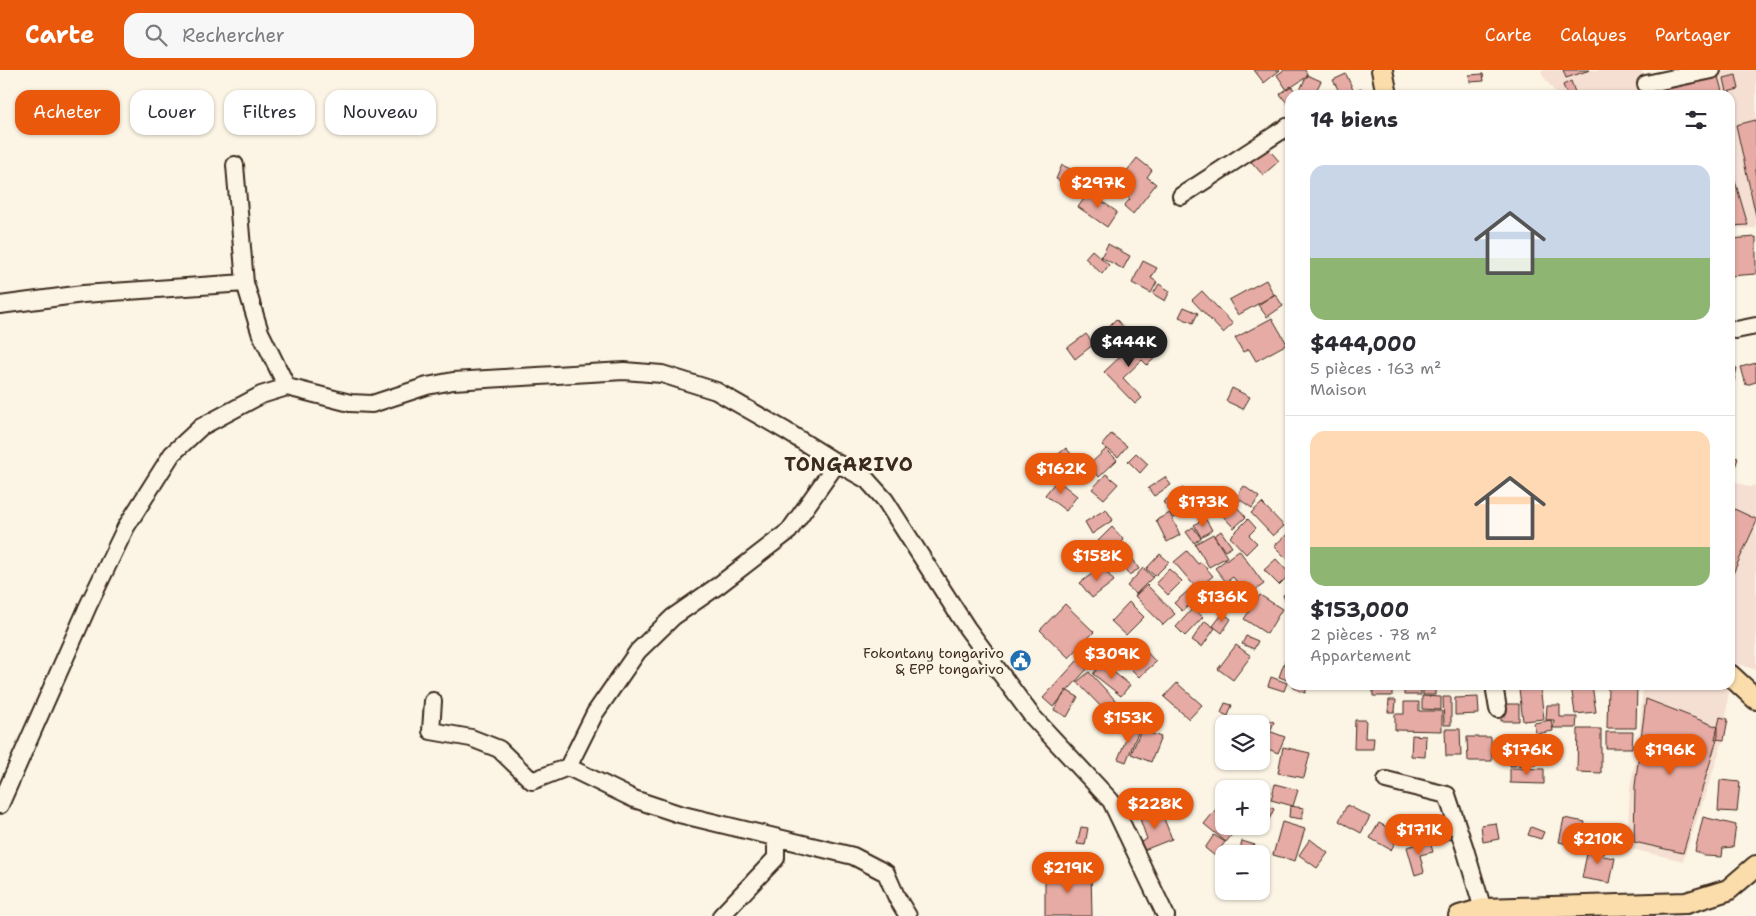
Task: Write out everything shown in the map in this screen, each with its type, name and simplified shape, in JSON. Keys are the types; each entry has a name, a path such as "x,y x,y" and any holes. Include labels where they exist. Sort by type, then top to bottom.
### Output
{"main road":[{"path":"1382,70 1386,90"},
{"path":"1735,680 1756,699"},
{"path":"1460,916 1484,912 1686,903 1728,890 1756,866"}],"street":[{"path":"1646,84 1712,70"},
{"path":"1181,196 1285,128"},
{"path":"235,165 245,283 260,332 287,387"},
{"path":"0,305 83,294 245,283"},
{"path":"1735,330 1756,326"},
{"path":"0,805 88,606 126,527 172,454 201,427 261,395 287,387 350,403 372,404 427,386 454,381 624,371 662,374 716,391 867,480 885,500 967,628 1032,716 1111,801 1166,916"},
{"path":"433,701 431,731 471,738 499,748 532,782 568,767 596,713 638,651 673,617 789,532 837,463"},
{"path":"1495,690 1498,710"},
{"path":"568,767 634,799 679,814 853,856 886,873 897,898 908,916"},
{"path":"1386,780 1447,795 1484,912"},
{"path":"721,916 776,858 776,838"}],"shaded area":[{"path":"1541,70 1642,70 1644,82 1695,70 1756,70 1756,228 1735,229 1735,90 1553,90"},
{"path":"1735,481 1749,487 1756,485 1756,670 1735,663"},
{"path":"1643,690 1729,690 1724,738 1683,861 1627,848 1630,788 1639,741"}],"building":[{"path":"1254,70 1280,70 1264,83"},
{"path":"1284,70 1305,70 1308,76 1287,90 1277,75"},
{"path":"1563,70 1590,70 1566,78"},
{"path":"1717,73 1722,90 1651,90"},
{"path":"1346,74 1353,90 1338,90 1333,80"},
{"path":"1483,74 1484,81 1470,82 1469,75"},
{"path":"1307,75 1321,81 1316,90 1300,90"},
{"path":"1736,75 1739,89 1727,90 1724,78"},
{"path":"1571,81 1574,90 1565,90 1563,85"},
{"path":"1291,86 1294,90 1286,90"},
{"path":"1285,90 1285,100 1280,94"},
{"path":"1756,120 1756,216 1736,125"},
{"path":"1262,142 1279,161 1263,175 1246,156"},
{"path":"1137,158 1152,170 1147,177 1156,184 1133,214 1124,206 1130,199 1114,187"},
{"path":"1062,165 1087,177 1081,190 1056,179"},
{"path":"1735,181 1748,225 1735,226"},
{"path":"1089,192 1117,212 1107,227 1078,207"},
{"path":"1756,237 1756,274 1735,276 1735,239"},
{"path":"1108,244 1130,256 1123,269 1101,257"},
{"path":"1092,250 1109,265 1102,274 1085,258"},
{"path":"1143,261 1157,268 1151,278 1157,282 1151,293 1132,283"},
{"path":"1266,280 1274,295 1238,315 1229,300"},
{"path":"1159,284 1170,291 1165,301 1153,294"},
{"path":"1202,291 1233,324 1223,333 1192,300"},
{"path":"1275,294 1283,306 1267,317 1258,305"},
{"path":"1184,307 1198,313 1193,323 1179,317"},
{"path":"1272,318 1285,341 1285,345 1256,361 1249,349 1243,352 1235,338"},
{"path":"1116,319 1126,330 1115,340 1106,329"},
{"path":"1086,334 1094,344 1075,359 1067,348"},
{"path":"1139,339 1156,357 1147,365 1142,360 1123,378 1142,398 1135,404 1104,372"},
{"path":"1756,363 1756,382 1746,385 1741,367"},
{"path":"1232,388 1250,397 1243,409 1226,401"},
{"path":"1111,434 1127,446 1118,457 1102,445"},
{"path":"1066,448 1073,456 1062,465 1055,457"},
{"path":"1106,449 1117,460 1099,477 1089,465"},
{"path":"1136,453 1148,464 1140,473 1128,461"},
{"path":"1735,457 1738,458 1735,468"},
{"path":"1106,474 1118,484 1104,499 1092,489"},
{"path":"1165,477 1171,485 1154,496 1148,488"},
{"path":"1057,480 1077,496 1066,511 1045,495"},
{"path":"1244,486 1259,497 1252,508 1236,497"},
{"path":"1183,488 1195,504 1175,518 1163,502"},
{"path":"1233,503 1246,517 1234,528 1221,514"},
{"path":"1262,503 1284,526 1273,536 1251,513"},
{"path":"1106,509 1113,520 1092,534 1085,522"},
{"path":"1735,509 1756,519 1756,523 1735,569"},
{"path":"1170,513 1180,535 1167,542 1156,520"},
{"path":"1205,518 1212,530 1201,537 1194,525"},
{"path":"1248,519 1256,528 1249,535 1257,543 1246,554 1230,537"},
{"path":"1112,527 1124,540 1110,553 1098,541"},
{"path":"1193,527 1201,538 1194,543 1186,532"},
{"path":"1221,531 1232,547 1225,551 1214,536"},
{"path":"1213,534 1227,557 1209,567 1195,544"},
{"path":"1285,536 1285,557 1274,546"},
{"path":"1239,550 1264,584 1247,596 1233,577 1226,582 1215,568"},
{"path":"1128,551 1139,569 1129,575 1118,558"},
{"path":"1187,551 1198,564 1201,562 1213,576 1197,589 1174,562"},
{"path":"1160,554 1169,562 1155,576 1146,569"},
{"path":"1276,559 1285,569 1285,579 1279,585 1264,570"},
{"path":"1102,566 1114,581 1092,598 1080,583"},
{"path":"1143,568 1153,577 1136,594 1127,586"},
{"path":"1169,569 1182,581 1168,595 1156,583"},
{"path":"1147,585 1175,614 1163,625 1135,596"},
{"path":"1189,590 1197,599 1182,611 1174,603"},
{"path":"1232,592 1243,600 1235,610 1225,602"},
{"path":"1260,595 1282,609 1267,634 1244,619"},
{"path":"1129,602 1144,617 1126,635 1111,621"},
{"path":"1065,604 1094,632 1069,658 1040,630"},
{"path":"1193,608 1203,617 1185,636 1176,627"},
{"path":"1223,613 1231,619 1222,633 1213,626"},
{"path":"1205,621 1215,628 1202,647 1192,640"},
{"path":"1246,636 1258,641 1254,649 1242,644"},
{"path":"1236,645 1251,656 1233,680 1218,669"},
{"path":"1143,648 1156,662 1139,677 1126,664"},
{"path":"1088,649 1097,658 1053,707 1043,698"},
{"path":"1113,652 1126,660 1119,670 1107,662"},
{"path":"1285,660 1285,679 1279,677"},
{"path":"1102,663 1130,685 1121,696 1093,674"},
{"path":"1089,672 1117,702 1106,712 1077,682"},
{"path":"1271,677 1285,682 1284,691 1268,686"},
{"path":"1177,683 1202,705 1189,719 1164,697"},
{"path":"1066,690 1078,697 1067,717 1054,710"},
{"path":"1373,690 1392,690 1392,696 1373,696"},
{"path":"1404,690 1421,690 1421,695 1404,695"},
{"path":"1423,690 1435,690 1435,695 1423,695"},
{"path":"1519,690 1540,690 1544,719 1523,721"},
{"path":"1572,690 1593,690 1596,712 1575,714"},
{"path":"1608,690 1637,690 1636,728 1607,728"},
{"path":"1422,696 1441,697 1441,710 1422,709"},
{"path":"1443,697 1451,697 1451,725 1444,725"},
{"path":"1478,697 1479,714 1455,715 1455,698"},
{"path":"1646,699 1718,727 1718,736 1683,853 1634,842 1635,786"},
{"path":"1389,700 1396,700 1395,712 1388,712"},
{"path":"1404,702 1419,702 1419,711 1442,711 1442,731 1395,730 1395,714 1404,714"},
{"path":"1133,703 1149,709 1143,724 1127,718"},
{"path":"1225,703 1232,705 1228,715 1221,713"},
{"path":"1501,704 1519,704 1519,721 1501,721"},
{"path":"1547,705 1560,705 1560,717 1577,717 1576,728 1553,728 1554,720 1546,720"},
{"path":"1720,717 1728,719 1724,740 1715,739"},
{"path":"1355,720 1366,720 1365,738 1374,738 1373,749 1354,749"},
{"path":"1551,720 1553,731 1536,734 1534,723"},
{"path":"1270,721 1274,722 1270,732"},
{"path":"1131,727 1139,730 1126,762 1118,759"},
{"path":"1445,729 1460,729 1461,756 1446,756"},
{"path":"1578,729 1601,729 1601,773 1577,772"},
{"path":"1141,730 1161,737 1151,762 1131,754"},
{"path":"1270,731 1285,737 1278,753 1270,750"},
{"path":"1606,732 1633,732 1632,748 1606,748"},
{"path":"1412,735 1426,736 1425,757 1411,756"},
{"path":"1467,737 1491,737 1492,761 1468,761"},
{"path":"1510,744 1537,744 1537,765 1510,766"},
{"path":"1283,747 1310,753 1304,778 1278,773"},
{"path":"1510,768 1544,769 1544,784 1510,783"},
{"path":"1720,780 1740,782 1737,812 1718,811"},
{"path":"1275,784 1298,790 1293,806 1271,800"},
{"path":"1347,805 1370,817 1361,833 1339,821"},
{"path":"1290,806 1304,808 1302,819 1289,817"},
{"path":"1270,807 1274,809 1270,818"},
{"path":"1215,810 1215,833 1204,824"},
{"path":"1161,811 1172,839 1144,850 1141,842 1147,839 1140,819"},
{"path":"1448,817 1453,839 1431,843 1426,821"},
{"path":"1703,817 1736,825 1733,847 1723,848 1722,857 1705,856 1695,851"},
{"path":"1564,818 1585,822 1580,847 1559,842"},
{"path":"1282,822 1305,829 1295,861 1273,855"},
{"path":"1379,823 1400,834 1391,850 1370,838"},
{"path":"1496,823 1499,839 1483,842 1481,825"},
{"path":"1081,827 1088,828 1085,845 1077,844"},
{"path":"1531,827 1544,832 1541,839 1528,835"},
{"path":"1214,835 1225,842 1223,845 1215,845 1215,856 1205,848"},
{"path":"1217,835 1232,835 1226,842"},
{"path":"1310,839 1328,853 1317,868 1299,855"},
{"path":"1242,841 1255,845 1241,845"},
{"path":"1430,841 1433,852 1420,855 1424,872 1415,875 1407,847"},
{"path":"1589,844 1604,847 1603,856 1615,858 1610,883 1582,878"},
{"path":"1091,871 1092,916 1045,916 1045,872"}],"place":[{"name":"Fokontany tongarivo & EPP tongarivo","path":"1020,661"}],"district":[{"name":"TONGARIVO","path":"849,464"}]}
